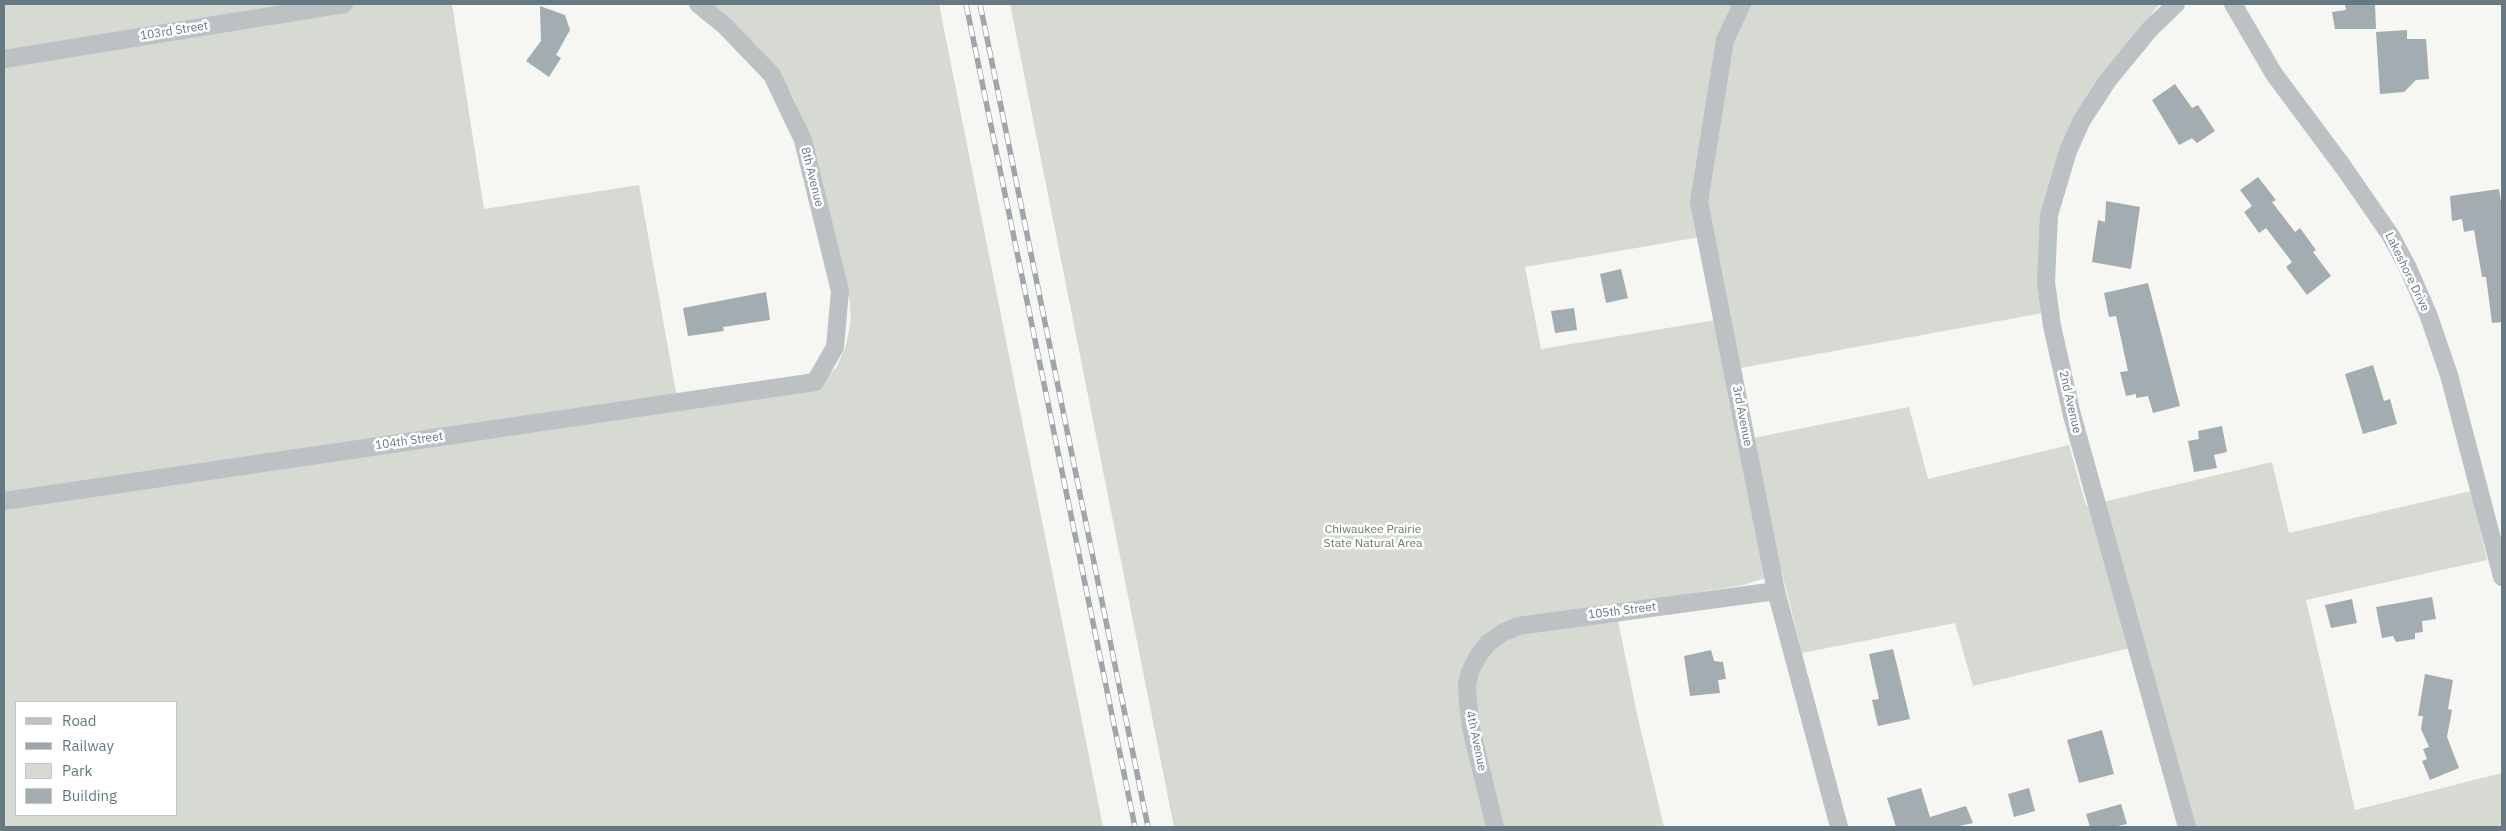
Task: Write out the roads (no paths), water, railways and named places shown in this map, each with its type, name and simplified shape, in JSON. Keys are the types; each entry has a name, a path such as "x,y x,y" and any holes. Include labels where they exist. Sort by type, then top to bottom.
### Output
{"street":[{"name":"103rd Street","path":"4,59 344,4"},
{"name":"8th Avenue","path":"698,4 725,26 772,75 803,140 840,291 835,347 815,382"},
{"name":"3rd Avenue","path":"1742,4 1725,40 1699,202 1776,591 1839,827"},
{"name":"2nd Avenue","path":"2176,4 2150,29 2108,80 2082,120 2071,143 2055,190 2049,215 2046,282 2052,326 2072,415 2187,827"},
{"name":"Lakeshore Drive","path":"2233,4 2274,74 2344,168 2391,236 2408,268 2428,314 2449,375 2502,577"},
{"name":"104th Street","path":"4,501 815,382"},
{"name":"105th Street","path":"1478,656 1488,643 1502,633 1518,626 1776,591"},
{"name":"4th Avenue","path":"1478,656 1467,684 1468,703 1471,728 1495,827"}],"railway":[{"path":"966,4 1135,827"},
{"path":"980,4 1148,827"}],"park label":[{"name":"Chiwaukee Prairie State Natural Area","path":"1373,537"}]}
